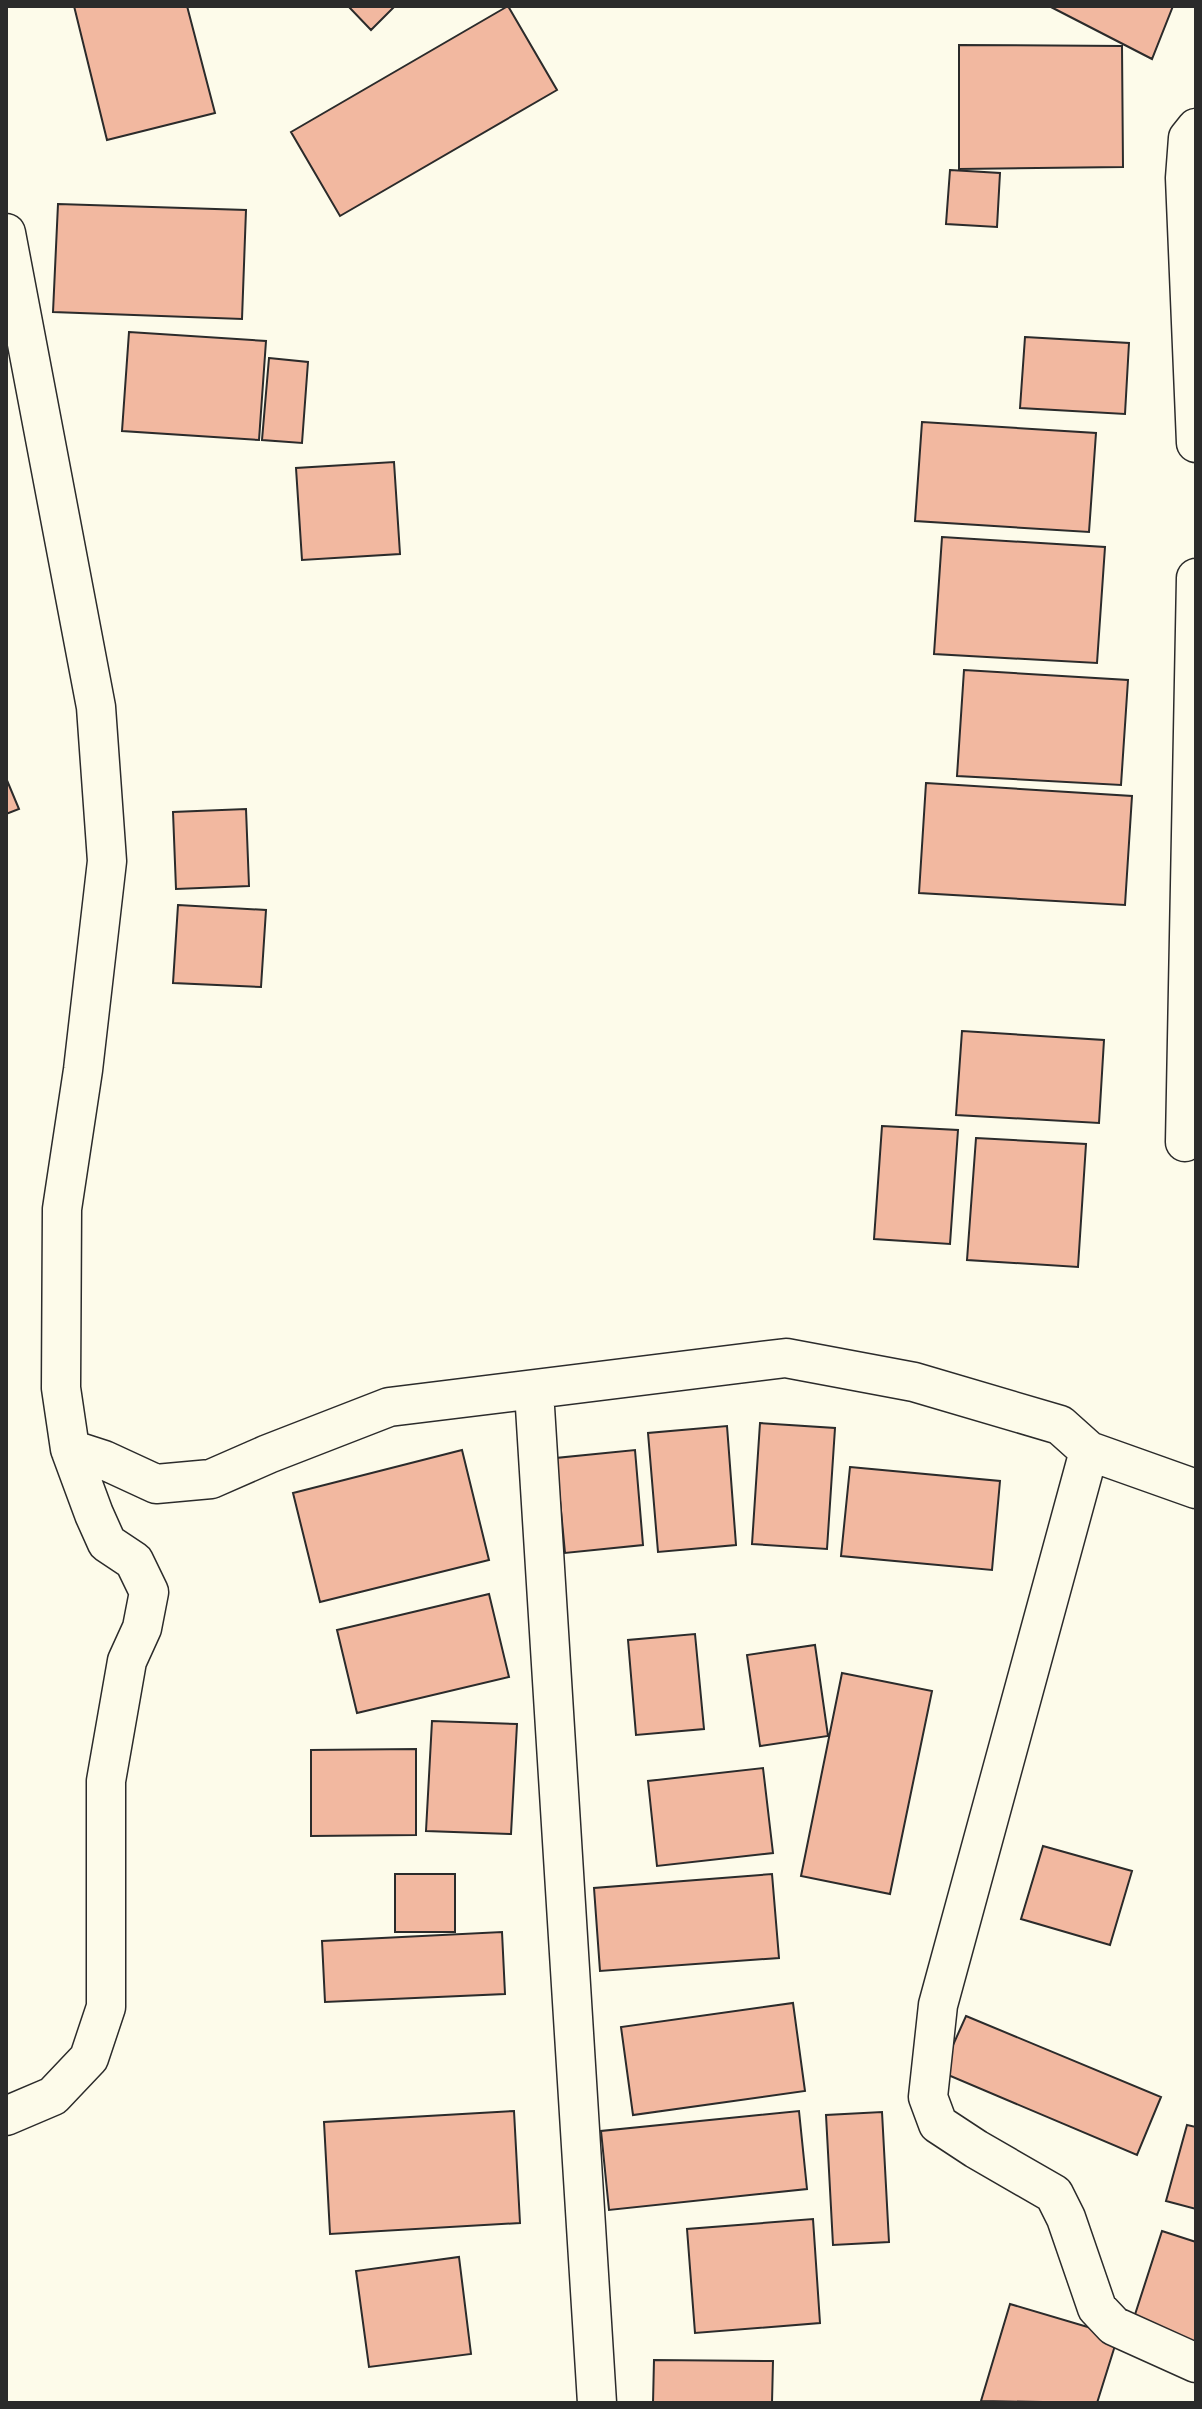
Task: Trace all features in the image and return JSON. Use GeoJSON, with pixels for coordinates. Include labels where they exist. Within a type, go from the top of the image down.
{"type":"FeatureCollection","features":[{"type":"Feature","properties":{"kind":"street"},"geometry":{"type":"LineString","coordinates":[[1196,128],[1188,138],[1185,178],[1196,443]]}},
{"type":"Feature","properties":{"kind":"street"},"geometry":{"type":"LineString","coordinates":[[6,233],[96,707],[107,861],[83,1070],[62,1209],[61,1388],[70,1449],[94,1514],[107,1543],[134,1561],[149,1592],[142,1628],[127,1661],[106,1781],[106,2007],[89,2058],[53,2096],[6,2116]]}},
{"type":"Feature","properties":{"kind":"street"},"geometry":{"type":"LineString","coordinates":[[1185,1142],[1196,578]]}},
{"type":"Feature","properties":{"kind":"street"},"geometry":{"type":"LineString","coordinates":[[70,1449],[104,1460],[156,1484],[211,1479],[389,1407],[786,1358],[914,1382],[1060,1425],[1089,1451],[1196,1489]]}},
{"type":"Feature","properties":{"kind":"street"},"geometry":{"type":"LineString","coordinates":[[534,1391],[597,2403]]}},
{"type":"Feature","properties":{"kind":"street"},"geometry":{"type":"LineString","coordinates":[[1089,1451],[938,2005],[928,2097],[938,2124],[1054,2194],[1066,2218],[1097,2308],[1114,2326],[1196,2363]]}},
{"type":"Feature","properties":{"kind":"building"},"geometry":{"type":"Polygon","coordinates":[[[74,6],[187,6],[215,113],[107,140],[74,6]]]}},
{"type":"Feature","properties":{"kind":"building"},"geometry":{"type":"Polygon","coordinates":[[[348,6],[395,6],[371,30],[348,6]]]}},
{"type":"Feature","properties":{"kind":"building"},"geometry":{"type":"Polygon","coordinates":[[[508,6],[557,90],[340,216],[291,132],[508,6]]]}},
{"type":"Feature","properties":{"kind":"building"},"geometry":{"type":"Polygon","coordinates":[[[1049,6],[1173,6],[1152,59],[1049,6]]]}},
{"type":"Feature","properties":{"kind":"building"},"geometry":{"type":"Polygon","coordinates":[[[959,45],[1122,46],[1123,167],[959,169],[959,45]]]}},
{"type":"Feature","properties":{"kind":"building"},"geometry":{"type":"Polygon","coordinates":[[[950,170],[1000,173],[997,227],[946,224],[950,170]]]}},
{"type":"Feature","properties":{"kind":"building"},"geometry":{"type":"Polygon","coordinates":[[[58,204],[246,210],[242,319],[53,312],[58,204]]]}},
{"type":"Feature","properties":{"kind":"building"},"geometry":{"type":"Polygon","coordinates":[[[129,332],[266,341],[259,440],[122,431],[129,332]]]}},
{"type":"Feature","properties":{"kind":"building"},"geometry":{"type":"Polygon","coordinates":[[[1025,337],[1129,343],[1125,414],[1020,408],[1025,337]]]}},
{"type":"Feature","properties":{"kind":"building"},"geometry":{"type":"Polygon","coordinates":[[[269,358],[308,362],[302,443],[262,440],[269,358]]]}},
{"type":"Feature","properties":{"kind":"building"},"geometry":{"type":"Polygon","coordinates":[[[922,422],[1096,433],[1089,532],[915,521],[922,422]]]}},
{"type":"Feature","properties":{"kind":"building"},"geometry":{"type":"Polygon","coordinates":[[[394,462],[400,554],[302,560],[296,468],[394,462]]]}},
{"type":"Feature","properties":{"kind":"building"},"geometry":{"type":"Polygon","coordinates":[[[942,537],[1105,547],[1097,663],[934,654],[942,537]]]}},
{"type":"Feature","properties":{"kind":"building"},"geometry":{"type":"Polygon","coordinates":[[[964,670],[1128,680],[1121,785],[957,776],[964,670]]]}},
{"type":"Feature","properties":{"kind":"building"},"geometry":{"type":"Polygon","coordinates":[[[6,778],[19,809],[6,814],[6,778]]]}},
{"type":"Feature","properties":{"kind":"building"},"geometry":{"type":"Polygon","coordinates":[[[926,783],[1132,796],[1125,905],[919,893],[926,783]]]}},
{"type":"Feature","properties":{"kind":"building"},"geometry":{"type":"Polygon","coordinates":[[[246,809],[249,886],[176,889],[173,812],[246,809]]]}},
{"type":"Feature","properties":{"kind":"building"},"geometry":{"type":"Polygon","coordinates":[[[178,905],[266,910],[261,987],[173,983],[178,905]]]}},
{"type":"Feature","properties":{"kind":"building"},"geometry":{"type":"Polygon","coordinates":[[[962,1031],[1104,1040],[1099,1123],[956,1115],[962,1031]]]}},
{"type":"Feature","properties":{"kind":"building"},"geometry":{"type":"Polygon","coordinates":[[[882,1126],[958,1130],[950,1244],[874,1239],[882,1126]]]}},
{"type":"Feature","properties":{"kind":"building"},"geometry":{"type":"Polygon","coordinates":[[[976,1138],[1086,1144],[1078,1267],[967,1260],[976,1138]]]}},
{"type":"Feature","properties":{"kind":"building"},"geometry":{"type":"Polygon","coordinates":[[[760,1423],[835,1428],[827,1549],[752,1544],[760,1423]]]}},
{"type":"Feature","properties":{"kind":"building"},"geometry":{"type":"Polygon","coordinates":[[[727,1426],[736,1545],[658,1552],[648,1433],[727,1426]]]}},
{"type":"Feature","properties":{"kind":"building"},"geometry":{"type":"Polygon","coordinates":[[[462,1450],[489,1560],[320,1602],[293,1493],[462,1450]]]}},
{"type":"Feature","properties":{"kind":"building"},"geometry":{"type":"Polygon","coordinates":[[[635,1450],[643,1545],[565,1553],[556,1458],[635,1450]]]}},
{"type":"Feature","properties":{"kind":"building"},"geometry":{"type":"Polygon","coordinates":[[[850,1467],[1000,1481],[992,1570],[841,1556],[850,1467]]]}},
{"type":"Feature","properties":{"kind":"building"},"geometry":{"type":"Polygon","coordinates":[[[489,1594],[509,1677],[357,1713],[337,1630],[489,1594]]]}},
{"type":"Feature","properties":{"kind":"building"},"geometry":{"type":"Polygon","coordinates":[[[695,1634],[704,1729],[636,1735],[628,1640],[695,1634]]]}},
{"type":"Feature","properties":{"kind":"building"},"geometry":{"type":"Polygon","coordinates":[[[815,1645],[828,1736],[760,1746],[747,1655],[815,1645]]]}},
{"type":"Feature","properties":{"kind":"building"},"geometry":{"type":"Polygon","coordinates":[[[842,1673],[932,1691],[890,1894],[801,1876],[842,1673]]]}},
{"type":"Feature","properties":{"kind":"building"},"geometry":{"type":"Polygon","coordinates":[[[432,1721],[517,1724],[511,1834],[426,1831],[432,1721]]]}},
{"type":"Feature","properties":{"kind":"building"},"geometry":{"type":"Polygon","coordinates":[[[416,1749],[416,1835],[311,1836],[311,1750],[416,1749]]]}},
{"type":"Feature","properties":{"kind":"building"},"geometry":{"type":"Polygon","coordinates":[[[763,1768],[773,1853],[657,1866],[648,1781],[763,1768]]]}},
{"type":"Feature","properties":{"kind":"building"},"geometry":{"type":"Polygon","coordinates":[[[1043,1846],[1132,1871],[1110,1945],[1021,1919],[1043,1846]]]}},
{"type":"Feature","properties":{"kind":"building"},"geometry":{"type":"Polygon","coordinates":[[[395,1874],[455,1874],[455,1932],[395,1932],[395,1874]]]}},
{"type":"Feature","properties":{"kind":"building"},"geometry":{"type":"Polygon","coordinates":[[[772,1874],[779,1958],[600,1971],[594,1888],[772,1874]]]}},
{"type":"Feature","properties":{"kind":"building"},"geometry":{"type":"Polygon","coordinates":[[[502,1932],[505,1994],[325,2002],[322,1941],[502,1932]]]}},
{"type":"Feature","properties":{"kind":"building"},"geometry":{"type":"Polygon","coordinates":[[[793,2003],[805,2091],[633,2115],[621,2027],[793,2003]]]}},
{"type":"Feature","properties":{"kind":"building"},"geometry":{"type":"Polygon","coordinates":[[[966,2016],[1161,2097],[1137,2155],[941,2072],[966,2016]]]}},
{"type":"Feature","properties":{"kind":"building"},"geometry":{"type":"Polygon","coordinates":[[[514,2111],[520,2223],[330,2234],[324,2122],[514,2111]]]}},
{"type":"Feature","properties":{"kind":"building"},"geometry":{"type":"Polygon","coordinates":[[[799,2111],[807,2189],[609,2210],[601,2131],[799,2111]]]}},
{"type":"Feature","properties":{"kind":"building"},"geometry":{"type":"Polygon","coordinates":[[[882,2112],[889,2242],[833,2245],[826,2115],[882,2112]]]}},
{"type":"Feature","properties":{"kind":"building"},"geometry":{"type":"Polygon","coordinates":[[[1187,2125],[1196,2127],[1196,2209],[1166,2201],[1187,2125]]]}},
{"type":"Feature","properties":{"kind":"building"},"geometry":{"type":"Polygon","coordinates":[[[813,2219],[820,2323],[695,2333],[687,2229],[813,2219]]]}},
{"type":"Feature","properties":{"kind":"building"},"geometry":{"type":"Polygon","coordinates":[[[1162,2231],[1196,2242],[1196,2350],[1130,2330],[1162,2231]]]}},
{"type":"Feature","properties":{"kind":"building"},"geometry":{"type":"Polygon","coordinates":[[[459,2257],[471,2354],[369,2367],[356,2271],[459,2257]]]}},
{"type":"Feature","properties":{"kind":"building"},"geometry":{"type":"Polygon","coordinates":[[[1010,2304],[1118,2336],[1097,2403],[981,2401],[1010,2304]]]}},
{"type":"Feature","properties":{"kind":"building"},"geometry":{"type":"Polygon","coordinates":[[[654,2360],[773,2361],[772,2403],[653,2403],[654,2360]]]}}]}
